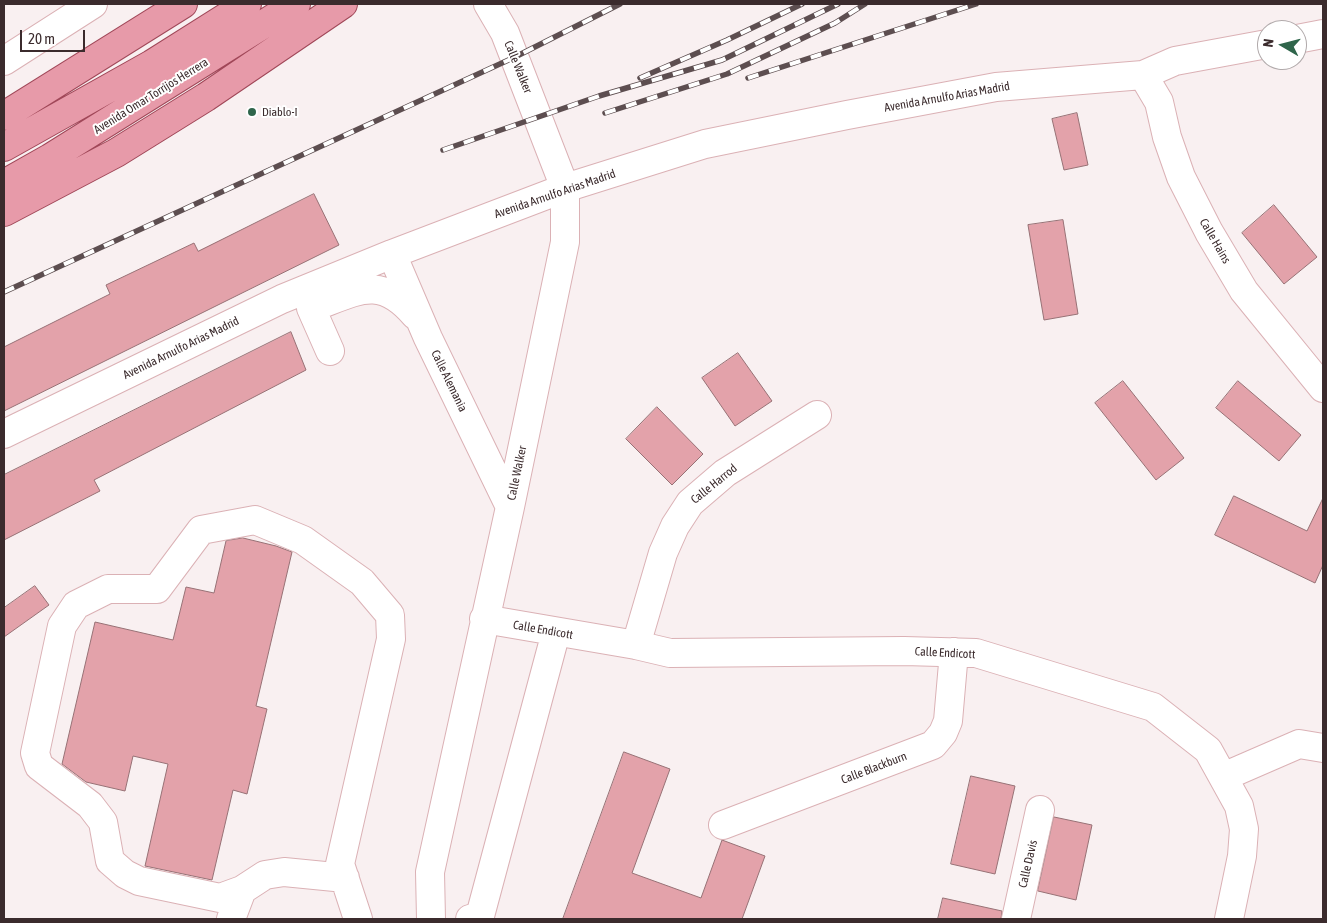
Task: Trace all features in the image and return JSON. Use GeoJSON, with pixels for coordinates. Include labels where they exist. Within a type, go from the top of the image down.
{"type":"FeatureCollection","features":[{"type":"Feature","properties":{"kind":"main road"},"geometry":{"type":"LineString","coordinates":[[6,112],[183,4]]}},
{"type":"Feature","properties":{"kind":"main road"},"geometry":{"type":"LineString","coordinates":[[4,147],[152,64],[247,4]]}},
{"type":"Feature","properties":{"kind":"main road","name":"Avenida Omar Torrijos Herrera"},"geometry":{"type":"LineString","coordinates":[[4,184],[50,158],[296,4]]}},
{"type":"Feature","properties":{"kind":"main road"},"geometry":{"type":"LineString","coordinates":[[4,212],[116,153],[206,97],[343,4]]}},
{"type":"Feature","properties":{"kind":"street"},"geometry":{"type":"LineString","coordinates":[[4,61],[93,4]]}},
{"type":"Feature","properties":{"kind":"street","name":"Calle Walker"},"geometry":{"type":"LineString","coordinates":[[432,919],[430,872],[510,507],[565,242],[565,188],[505,33],[488,4]]}},
{"type":"Feature","properties":{"kind":"street","name":"Calle Walker"},"geometry":{"type":"LineString","coordinates":[[503,4],[505,33]]}},
{"type":"Feature","properties":{"kind":"street"},"geometry":{"type":"LineString","coordinates":[[1307,37],[1323,34]]}},
{"type":"Feature","properties":{"kind":"street","name":"Avenida Arnulfo Arias Madrid"},"geometry":{"type":"LineString","coordinates":[[4,434],[282,299],[392,254],[565,188],[705,144],[847,114],[996,87],[1142,75],[1175,61],[1257,46]]}},
{"type":"Feature","properties":{"kind":"street","name":"Calle Hains"},"geometry":{"type":"LineString","coordinates":[[1142,75],[1158,102],[1178,169],[1209,232],[1244,291],[1323,388]]}},
{"type":"Feature","properties":{"kind":"street","name":"Calle Alemania"},"geometry":{"type":"LineString","coordinates":[[392,254],[420,321],[510,507]]}},
{"type":"Feature","properties":{"kind":"street"},"geometry":{"type":"LineString","coordinates":[[330,351],[311,308],[361,290],[383,290],[401,299],[420,321]]}},
{"type":"Feature","properties":{"kind":"street","name":"Calle Harrod"},"geometry":{"type":"LineString","coordinates":[[636,645],[663,553],[675,526],[690,503],[725,473],[817,415]]}},
{"type":"Feature","properties":{"kind":"street"},"geometry":{"type":"LineString","coordinates":[[345,878],[284,872],[265,875],[242,890],[220,898],[139,881],[125,874],[110,861],[103,822],[90,805],[39,766],[35,753],[62,626],[76,605],[108,589],[157,589],[202,530],[255,520],[303,540],[362,582],[390,615],[391,640],[340,864],[345,878],[358,919]]}},
{"type":"Feature","properties":{"kind":"street","name":"Calle Endicott"},"geometry":{"type":"LineString","coordinates":[[484,619],[636,645],[670,653],[976,653],[1153,707],[1208,750],[1239,806],[1244,829],[1242,856],[1229,919]]}},
{"type":"Feature","properties":{"kind":"street"},"geometry":{"type":"LineString","coordinates":[[470,919],[480,916],[556,632]]}},
{"type":"Feature","properties":{"kind":"street","name":"Calle Blackburn"},"geometry":{"type":"LineString","coordinates":[[724,825],[933,745],[943,733],[948,721],[954,652]]}},
{"type":"Feature","properties":{"kind":"street"},"geometry":{"type":"LineString","coordinates":[[1223,777],[1299,744],[1323,748]]}},
{"type":"Feature","properties":{"kind":"street","name":"Calle Davis"},"geometry":{"type":"LineString","coordinates":[[1016,919],[1040,810]]}},
{"type":"Feature","properties":{"kind":"street"},"geometry":{"type":"LineString","coordinates":[[231,919],[242,890]]}},
{"type":"Feature","properties":{"kind":"building"},"geometry":{"type":"Polygon","coordinates":[[[1077,113],[1088,165],[1064,170],[1052,119],[1077,113]]]}},
{"type":"Feature","properties":{"kind":"building"},"geometry":{"type":"Polygon","coordinates":[[[314,194],[339,245],[4,411],[4,347],[110,294],[106,285],[194,243],[198,251],[314,194]]]}},
{"type":"Feature","properties":{"kind":"building"},"geometry":{"type":"Polygon","coordinates":[[[1274,205],[1317,257],[1284,284],[1242,233],[1274,205]]]}},
{"type":"Feature","properties":{"kind":"building"},"geometry":{"type":"Polygon","coordinates":[[[1063,220],[1078,314],[1044,320],[1028,225],[1063,220]]]}},
{"type":"Feature","properties":{"kind":"building"},"geometry":{"type":"Polygon","coordinates":[[[291,332],[306,370],[94,480],[100,491],[4,540],[4,475],[291,332]]]}},
{"type":"Feature","properties":{"kind":"building"},"geometry":{"type":"Polygon","coordinates":[[[738,353],[772,401],[735,426],[702,378],[738,353]]]}},
{"type":"Feature","properties":{"kind":"building"},"geometry":{"type":"Polygon","coordinates":[[[1123,381],[1184,458],[1156,480],[1095,403],[1123,381]]]}},
{"type":"Feature","properties":{"kind":"building"},"geometry":{"type":"Polygon","coordinates":[[[1238,381],[1301,435],[1279,461],[1216,408],[1238,381]]]}},
{"type":"Feature","properties":{"kind":"building"},"geometry":{"type":"Polygon","coordinates":[[[657,407],[703,454],[672,485],[626,439],[657,407]]]}},
{"type":"Feature","properties":{"kind":"building"},"geometry":{"type":"Polygon","coordinates":[[[1234,496],[1307,531],[1323,498],[1323,565],[1315,583],[1215,535],[1234,496]]]}},
{"type":"Feature","properties":{"kind":"building"},"geometry":{"type":"Polygon","coordinates":[[[243,538],[292,552],[256,706],[267,709],[247,794],[233,790],[212,880],[145,866],[168,764],[133,756],[125,791],[86,782],[62,764],[95,622],[173,640],[186,587],[214,593],[226,541],[243,538]]]}},
{"type":"Feature","properties":{"kind":"building"},"geometry":{"type":"Polygon","coordinates":[[[35,586],[49,605],[4,637],[4,608],[35,586]]]}},
{"type":"Feature","properties":{"kind":"building"},"geometry":{"type":"Polygon","coordinates":[[[624,752],[670,769],[632,873],[701,898],[722,840],[765,856],[742,919],[563,919],[624,752]]]}},
{"type":"Feature","properties":{"kind":"building"},"geometry":{"type":"Polygon","coordinates":[[[971,776],[1015,786],[995,874],[951,864],[971,776]]]}},
{"type":"Feature","properties":{"kind":"building"},"geometry":{"type":"Polygon","coordinates":[[[1054,817],[1092,825],[1076,900],[1038,891],[1054,817]]]}},
{"type":"Feature","properties":{"kind":"building"},"geometry":{"type":"Polygon","coordinates":[[[943,898],[1002,911],[1001,919],[938,919],[943,898]]]}},
{"type":"Feature","properties":{"kind":"railway"},"geometry":{"type":"LineString","coordinates":[[4,292],[515,57],[620,4]]}},
{"type":"Feature","properties":{"kind":"railway"},"geometry":{"type":"LineString","coordinates":[[640,78],[727,40],[802,4]]}},
{"type":"Feature","properties":{"kind":"railway"},"geometry":{"type":"LineString","coordinates":[[443,150],[599,96],[722,60],[838,4]]}},
{"type":"Feature","properties":{"kind":"railway"},"geometry":{"type":"LineString","coordinates":[[605,113],[727,74],[835,23],[865,4]]}},
{"type":"Feature","properties":{"kind":"railway"},"geometry":{"type":"LineString","coordinates":[[748,78],[976,4]]}},
{"type":"Feature","properties":{"kind":"place","name":"Diablo-I"},"geometry":{"type":"Point","coordinates":[252,112]}}]}
